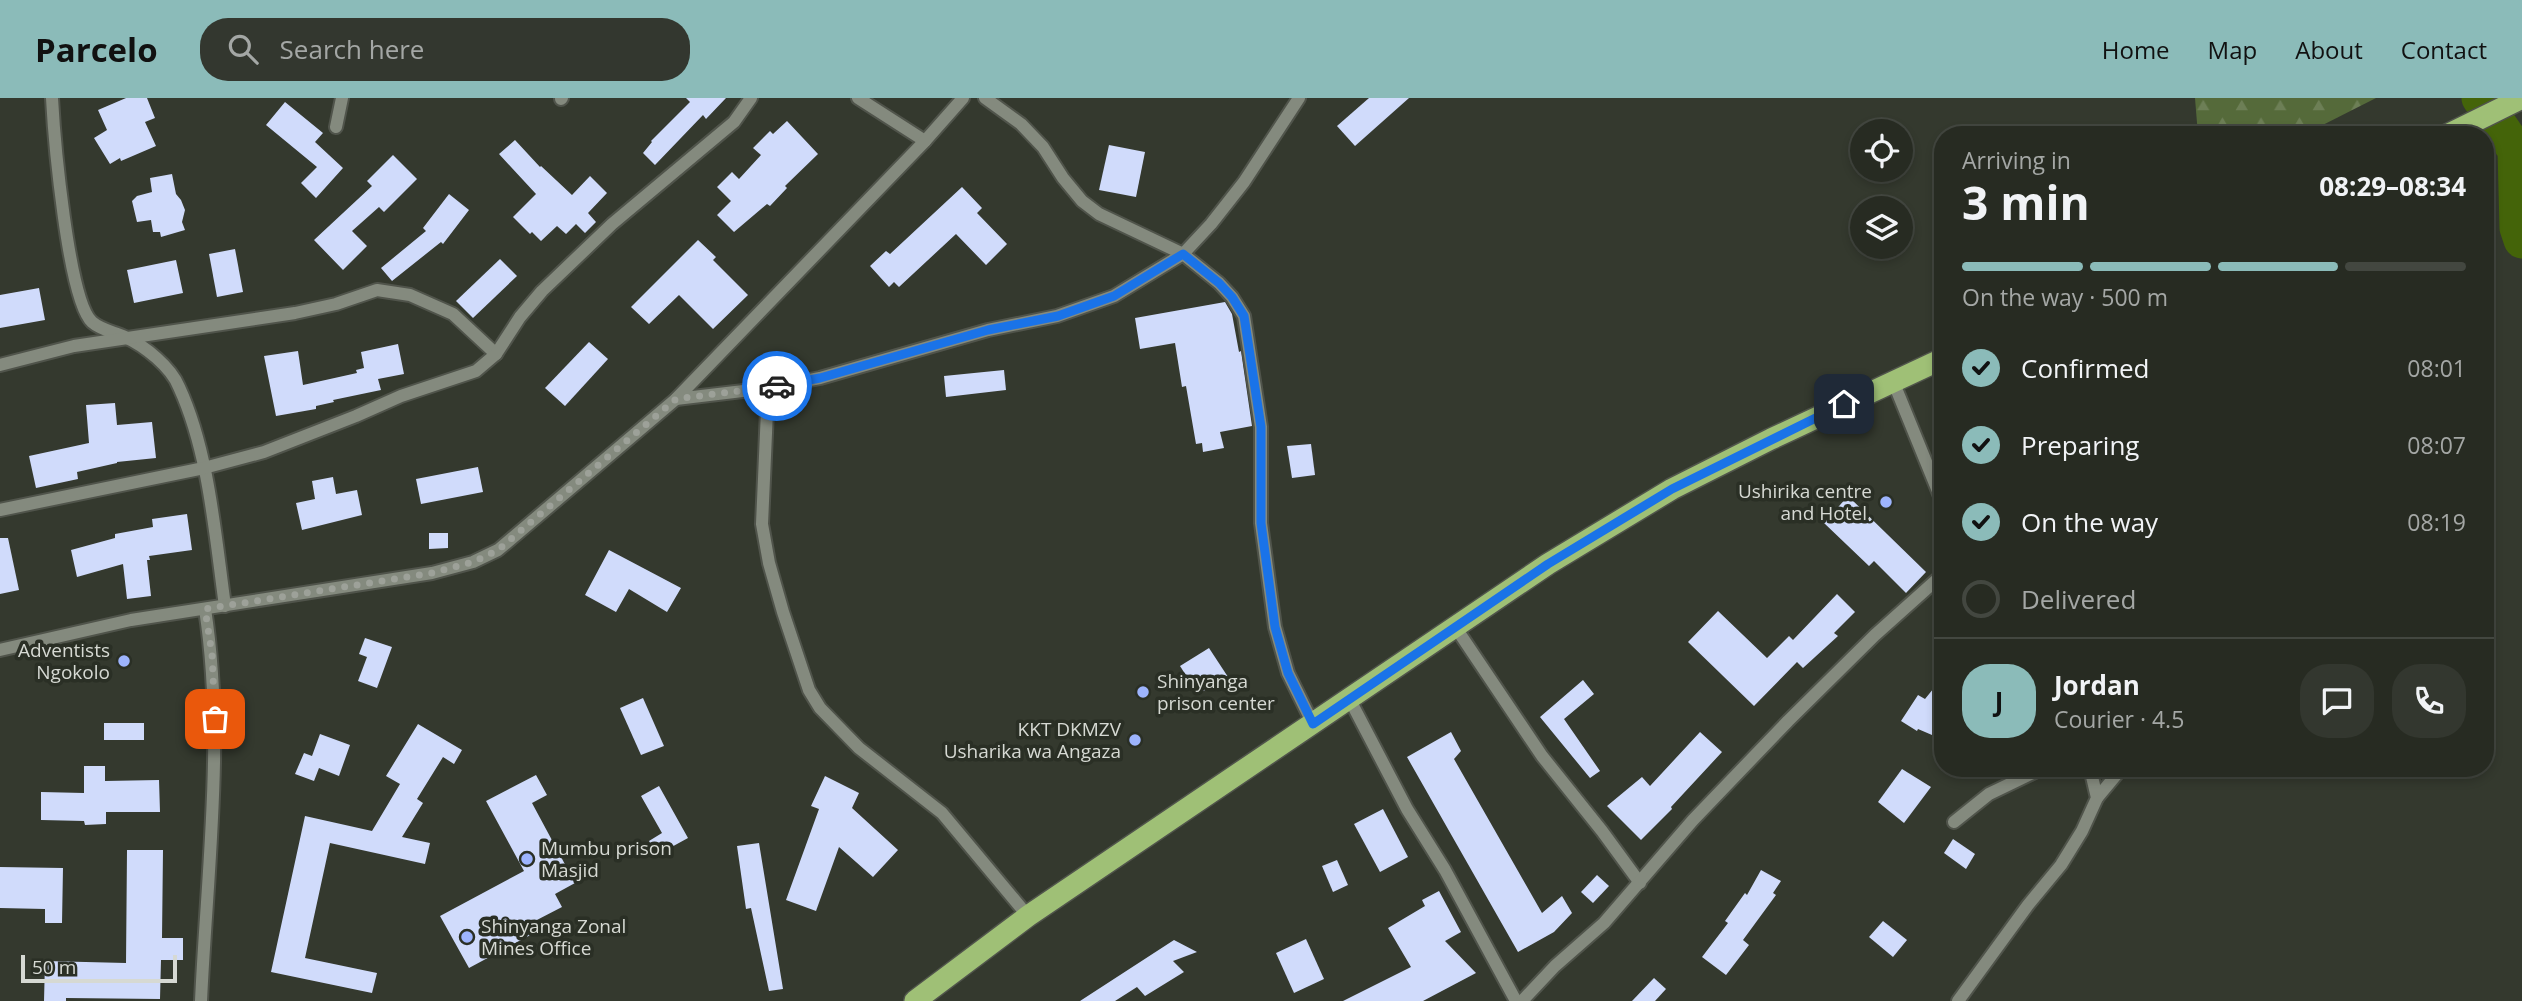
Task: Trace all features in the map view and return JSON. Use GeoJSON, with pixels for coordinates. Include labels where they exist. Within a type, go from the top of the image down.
{"type":"FeatureCollection","features":[{"type":"Feature","properties":{"kind":"highway"},"geometry":{"type":"LineString","coordinates":[[2465,126],[2522,98]]}},
{"type":"Feature","properties":{"kind":"highway"},"geometry":{"type":"LineString","coordinates":[[915,1001],[1028,916],[1548,564],[1672,489],[1934,363]]}},
{"type":"Feature","properties":{"kind":"street"},"geometry":{"type":"LineString","coordinates":[[52,98],[65,223],[79,298],[90,320],[99,327],[129,339],[150,354],[170,372],[179,386],[204,468],[225,606]]}},
{"type":"Feature","properties":{"kind":"street"},"geometry":{"type":"LineString","coordinates":[[336,127],[342,98]]}},
{"type":"Feature","properties":{"kind":"street"},"geometry":{"type":"LineString","coordinates":[[0,510],[204,468],[264,452],[401,396],[477,371],[496,354],[520,317],[542,291],[612,224],[734,122],[751,98]]}},
{"type":"Feature","properties":{"kind":"street"},"geometry":{"type":"LineString","coordinates":[[858,98],[925,141]]}},
{"type":"Feature","properties":{"kind":"street"},"geometry":{"type":"LineString","coordinates":[[0,650],[131,620],[432,573],[473,562],[498,550],[676,399],[925,141],[963,98]]}},
{"type":"Feature","properties":{"kind":"street"},"geometry":{"type":"LineString","coordinates":[[985,98],[1021,124],[1043,147],[1082,201],[1099,214],[1183,254],[1219,283],[1244,316],[1261,427],[1261,523],[1275,627],[1288,673],[1313,724]]}},
{"type":"Feature","properties":{"kind":"street"},"geometry":{"type":"LineString","coordinates":[[676,399],[768,388],[820,378],[988,330],[1058,316],[1114,296],[1183,254],[1211,224],[1244,182],[1298,98]]}},
{"type":"Feature","properties":{"kind":"street"},"geometry":{"type":"LineString","coordinates":[[0,365],[74,346],[316,309],[377,290],[410,295],[453,314],[496,354]]}},
{"type":"Feature","properties":{"kind":"street"},"geometry":{"type":"LineString","coordinates":[[1894,381],[1934,471]]}},
{"type":"Feature","properties":{"kind":"street"},"geometry":{"type":"LineString","coordinates":[[768,388],[762,524],[775,586],[809,690],[820,708],[859,748],[942,813],[1028,916]]}},
{"type":"Feature","properties":{"kind":"street"},"geometry":{"type":"LineString","coordinates":[[1522,1001],[1555,966],[1604,923],[1693,820],[1788,721],[1875,635],[1934,582]]}},
{"type":"Feature","properties":{"kind":"street"},"geometry":{"type":"LineString","coordinates":[[201,1001],[211,851],[215,719],[212,654],[205,609]]}},
{"type":"Feature","properties":{"kind":"street"},"geometry":{"type":"LineString","coordinates":[[1456,628],[1542,756],[1640,883]]}},
{"type":"Feature","properties":{"kind":"street"},"geometry":{"type":"LineString","coordinates":[[1350,700],[1407,808],[1516,1001]]}},
{"type":"Feature","properties":{"kind":"street"},"geometry":{"type":"LineString","coordinates":[[1954,822],[1989,794],[2024,777]]}},
{"type":"Feature","properties":{"kind":"street"},"geometry":{"type":"LineString","coordinates":[[2092,777],[2097,797]]}},
{"type":"Feature","properties":{"kind":"street"},"geometry":{"type":"LineString","coordinates":[[1958,1001],[2028,905],[2061,865],[2082,831],[2097,797],[2114,777]]}},
{"type":"Feature","properties":{"kind":"green space"},"geometry":{"type":"Polygon","coordinates":[[[2195,98],[2376,98],[2321,126],[2197,126],[2195,98]]]}},
{"type":"Feature","properties":{"kind":"building"},"geometry":{"type":"Polygon","coordinates":[[[126,98],[147,98],[155,118],[145,122],[156,146],[110,164],[94,138],[107,130],[98,110],[126,98]]]}},
{"type":"Feature","properties":{"kind":"building"},"geometry":{"type":"Polygon","coordinates":[[[686,98],[726,98],[706,119],[703,115],[655,165],[643,153],[651,141],[690,102],[686,98]]]}},
{"type":"Feature","properties":{"kind":"building"},"geometry":{"type":"Polygon","coordinates":[[[1369,98],[1409,98],[1355,146],[1337,126],[1369,98]]]}},
{"type":"Feature","properties":{"kind":"building"},"geometry":{"type":"Polygon","coordinates":[[[285,102],[323,133],[315,142],[343,168],[316,198],[301,183],[317,167],[266,125],[285,102]]]}},
{"type":"Feature","properties":{"kind":"building"},"geometry":{"type":"Polygon","coordinates":[[[787,121],[818,154],[785,186],[787,188],[770,206],[767,204],[734,232],[717,215],[731,201],[717,187],[732,172],[739,179],[761,155],[753,148],[770,131],[773,134],[787,121]]]}},
{"type":"Feature","properties":{"kind":"building"},"geometry":{"type":"Polygon","coordinates":[[[515,140],[572,195],[590,176],[607,193],[588,213],[596,222],[585,233],[576,224],[566,234],[557,226],[541,241],[513,217],[536,194],[499,154],[515,140]]]}},
{"type":"Feature","properties":{"kind":"building"},"geometry":{"type":"Polygon","coordinates":[[[1109,145],[1145,152],[1136,197],[1099,190],[1109,145]]]}},
{"type":"Feature","properties":{"kind":"building"},"geometry":{"type":"Polygon","coordinates":[[[393,155],[417,179],[384,212],[379,207],[352,231],[367,246],[343,270],[314,240],[372,186],[367,181],[393,155]]]}},
{"type":"Feature","properties":{"kind":"building"},"geometry":{"type":"Polygon","coordinates":[[[172,174],[176,194],[185,210],[182,222],[185,230],[161,237],[160,232],[153,232],[151,220],[137,222],[132,201],[137,196],[152,192],[150,178],[172,174]]]}},
{"type":"Feature","properties":{"kind":"building"},"geometry":{"type":"Polygon","coordinates":[[[962,187],[982,208],[977,213],[1007,244],[986,265],[956,234],[899,287],[894,282],[889,287],[870,266],[886,251],[890,254],[962,187]]]}},
{"type":"Feature","properties":{"kind":"building"},"geometry":{"type":"Polygon","coordinates":[[[449,194],[469,210],[443,244],[441,242],[392,281],[381,268],[426,231],[423,228],[449,194]]]}},
{"type":"Feature","properties":{"kind":"building"},"geometry":{"type":"Polygon","coordinates":[[[698,240],[716,257],[713,260],[748,295],[713,329],[679,295],[649,324],[631,307],[698,240]]]}},
{"type":"Feature","properties":{"kind":"building"},"geometry":{"type":"Polygon","coordinates":[[[235,249],[243,292],[217,297],[209,254],[235,249]]]}},
{"type":"Feature","properties":{"kind":"building"},"geometry":{"type":"Polygon","coordinates":[[[500,259],[517,276],[473,318],[456,301],[500,259]]]}},
{"type":"Feature","properties":{"kind":"building"},"geometry":{"type":"Polygon","coordinates":[[[176,260],[183,293],[134,303],[127,270],[176,260]]]}},
{"type":"Feature","properties":{"kind":"building"},"geometry":{"type":"Polygon","coordinates":[[[39,288],[45,320],[0,328],[0,295],[39,288]]]}},
{"type":"Feature","properties":{"kind":"building"},"geometry":{"type":"Polygon","coordinates":[[[1225,302],[1232,314],[1239,352],[1241,351],[1252,426],[1220,432],[1224,448],[1203,452],[1202,443],[1196,444],[1186,386],[1182,387],[1175,343],[1140,349],[1135,318],[1225,302]]]}},
{"type":"Feature","properties":{"kind":"building"},"geometry":{"type":"Polygon","coordinates":[[[589,342],[608,359],[565,406],[545,388],[589,342]]]}},
{"type":"Feature","properties":{"kind":"building"},"geometry":{"type":"Polygon","coordinates":[[[398,344],[404,374],[378,379],[381,390],[333,400],[334,402],[316,406],[316,409],[276,416],[264,356],[298,351],[303,385],[357,373],[356,370],[364,368],[361,352],[398,344]]]}},
{"type":"Feature","properties":{"kind":"building"},"geometry":{"type":"Polygon","coordinates":[[[1004,370],[1006,390],[946,397],[944,376],[1004,370]]]}},
{"type":"Feature","properties":{"kind":"building"},"geometry":{"type":"Polygon","coordinates":[[[115,403],[117,425],[152,422],[156,458],[117,462],[77,472],[78,479],[36,488],[29,456],[89,443],[86,405],[115,403]]]}},
{"type":"Feature","properties":{"kind":"building"},"geometry":{"type":"Polygon","coordinates":[[[1311,444],[1315,475],[1292,478],[1287,446],[1311,444]]]}},
{"type":"Feature","properties":{"kind":"building"},"geometry":{"type":"Polygon","coordinates":[[[478,467],[483,492],[421,504],[416,479],[478,467]]]}},
{"type":"Feature","properties":{"kind":"building"},"geometry":{"type":"Polygon","coordinates":[[[333,477],[336,494],[357,490],[362,515],[302,530],[296,503],[315,499],[312,481],[333,477]]]}},
{"type":"Feature","properties":{"kind":"building"},"geometry":{"type":"Polygon","coordinates":[[[1848,496],[1926,572],[1906,593],[1874,561],[1869,566],[1824,523],[1848,496]]]}},
{"type":"Feature","properties":{"kind":"building"},"geometry":{"type":"Polygon","coordinates":[[[187,514],[192,550],[149,556],[150,560],[147,560],[151,596],[127,599],[123,564],[77,577],[71,550],[115,538],[115,534],[153,527],[152,519],[187,514]]]}},
{"type":"Feature","properties":{"kind":"building"},"geometry":{"type":"Polygon","coordinates":[[[429,533],[448,533],[448,548],[429,549],[429,533]]]}},
{"type":"Feature","properties":{"kind":"building"},"geometry":{"type":"Polygon","coordinates":[[[0,538],[8,538],[19,590],[0,594],[0,538]]]}},
{"type":"Feature","properties":{"kind":"building"},"geometry":{"type":"Polygon","coordinates":[[[609,550],[681,588],[667,612],[629,589],[616,612],[585,595],[609,550]]]}},
{"type":"Feature","properties":{"kind":"building"},"geometry":{"type":"Polygon","coordinates":[[[1837,594],[1855,612],[1834,633],[1838,636],[1803,668],[1797,662],[1754,706],[1688,642],[1718,611],[1767,658],[1789,636],[1793,640],[1837,594]]]}},
{"type":"Feature","properties":{"kind":"building"},"geometry":{"type":"Polygon","coordinates":[[[365,638],[392,647],[377,688],[358,681],[367,657],[359,654],[365,638]]]}},
{"type":"Feature","properties":{"kind":"building"},"geometry":{"type":"Polygon","coordinates":[[[1209,648],[1228,677],[1198,694],[1180,666],[1209,648]]]}},
{"type":"Feature","properties":{"kind":"building"},"geometry":{"type":"Polygon","coordinates":[[[1583,680],[1594,694],[1564,719],[1600,771],[1590,778],[1540,717],[1583,680]]]}},
{"type":"Feature","properties":{"kind":"building"},"geometry":{"type":"Polygon","coordinates":[[[1934,688],[1932,735],[1918,729],[1917,731],[1901,721],[1918,695],[1925,699],[1934,688]]]}},
{"type":"Feature","properties":{"kind":"building"},"geometry":{"type":"Polygon","coordinates":[[[643,698],[664,746],[641,755],[620,708],[643,698]]]}},
{"type":"Feature","properties":{"kind":"building"},"geometry":{"type":"Polygon","coordinates":[[[104,723],[144,723],[144,740],[104,740],[104,723]]]}},
{"type":"Feature","properties":{"kind":"building"},"geometry":{"type":"Polygon","coordinates":[[[418,724],[462,750],[454,764],[443,757],[417,799],[423,803],[402,837],[430,843],[425,864],[330,843],[305,958],[377,973],[372,993],[271,972],[305,816],[372,831],[400,784],[386,776],[418,724]]]}},
{"type":"Feature","properties":{"kind":"building"},"geometry":{"type":"Polygon","coordinates":[[[1451,732],[1461,751],[1454,759],[1542,913],[1562,896],[1572,913],[1554,932],[1518,952],[1407,757],[1451,732]]]}},
{"type":"Feature","properties":{"kind":"building"},"geometry":{"type":"Polygon","coordinates":[[[1700,732],[1722,752],[1641,840],[1607,806],[1642,777],[1650,786],[1700,732]]]}},
{"type":"Feature","properties":{"kind":"building"},"geometry":{"type":"Polygon","coordinates":[[[320,734],[350,745],[339,776],[319,768],[314,781],[295,774],[304,753],[312,756],[320,734]]]}},
{"type":"Feature","properties":{"kind":"building"},"geometry":{"type":"Polygon","coordinates":[[[84,766],[105,766],[105,781],[159,780],[160,812],[106,812],[106,824],[85,825],[84,821],[41,820],[41,792],[84,793],[84,766]]]}},
{"type":"Feature","properties":{"kind":"building"},"geometry":{"type":"Polygon","coordinates":[[[1902,769],[1931,787],[1904,823],[1878,802],[1902,769]]]}},
{"type":"Feature","properties":{"kind":"building"},"geometry":{"type":"Polygon","coordinates":[[[536,775],[547,795],[532,803],[575,883],[555,894],[562,907],[533,922],[538,931],[469,968],[440,916],[524,871],[486,801],[536,775]]]}},
{"type":"Feature","properties":{"kind":"building"},"geometry":{"type":"Polygon","coordinates":[[[825,776],[859,793],[852,808],[898,850],[873,877],[839,847],[816,911],[786,900],[819,809],[811,806],[825,776]]]}},
{"type":"Feature","properties":{"kind":"building"},"geometry":{"type":"Polygon","coordinates":[[[659,786],[688,838],[657,855],[649,841],[662,833],[641,796],[659,786]]]}},
{"type":"Feature","properties":{"kind":"building"},"geometry":{"type":"Polygon","coordinates":[[[1383,809],[1408,857],[1380,872],[1354,824],[1383,809]]]}},
{"type":"Feature","properties":{"kind":"building"},"geometry":{"type":"Polygon","coordinates":[[[1953,839],[1975,854],[1966,869],[1944,853],[1953,839]]]}},
{"type":"Feature","properties":{"kind":"building"},"geometry":{"type":"Polygon","coordinates":[[[759,843],[783,989],[769,991],[751,908],[746,909],[737,846],[759,843]]]}},
{"type":"Feature","properties":{"kind":"building"},"geometry":{"type":"Polygon","coordinates":[[[127,850],[163,850],[162,938],[183,938],[183,960],[161,960],[160,999],[66,998],[66,1001],[44,1001],[45,961],[126,963],[127,850]]]}},
{"type":"Feature","properties":{"kind":"building"},"geometry":{"type":"Polygon","coordinates":[[[1337,860],[1348,885],[1333,892],[1322,866],[1337,860]]]}},
{"type":"Feature","properties":{"kind":"building"},"geometry":{"type":"Polygon","coordinates":[[[0,867],[63,868],[62,923],[45,923],[45,909],[0,908],[0,867]]]}},
{"type":"Feature","properties":{"kind":"building"},"geometry":{"type":"Polygon","coordinates":[[[1761,870],[1781,881],[1773,893],[1776,895],[1743,940],[1749,945],[1726,975],[1702,957],[1728,923],[1725,921],[1745,893],[1747,895],[1761,870]]]}},
{"type":"Feature","properties":{"kind":"building"},"geometry":{"type":"Polygon","coordinates":[[[1597,875],[1609,886],[1593,903],[1581,892],[1597,875]]]}},
{"type":"Feature","properties":{"kind":"building"},"geometry":{"type":"Polygon","coordinates":[[[1439,891],[1461,932],[1445,941],[1476,973],[1423,1001],[1343,1001],[1411,967],[1388,928],[1425,906],[1422,900],[1439,891]]]}},
{"type":"Feature","properties":{"kind":"building"},"geometry":{"type":"Polygon","coordinates":[[[1883,921],[1907,940],[1893,957],[1869,937],[1883,921]]]}},
{"type":"Feature","properties":{"kind":"building"},"geometry":{"type":"Polygon","coordinates":[[[1306,939],[1324,979],[1294,993],[1276,953],[1306,939]]]}},
{"type":"Feature","properties":{"kind":"building"},"geometry":{"type":"Polygon","coordinates":[[[1174,940],[1197,952],[1173,961],[1184,972],[1145,996],[1137,987],[1115,1001],[1080,1001],[1174,940]]]}},
{"type":"Feature","properties":{"kind":"building"},"geometry":{"type":"Polygon","coordinates":[[[1654,978],[1666,989],[1655,1001],[1632,1001],[1654,978]]]}},
{"type":"Feature","properties":{"kind":"waterway"},"geometry":{"type":"LineString","coordinates":[[2480,98],[2516,150],[2518,228],[2522,240]]}},
{"type":"Feature","properties":{"kind":"way so far"},"geometry":{"type":"LineString","coordinates":[[215,719],[212,654],[205,609],[432,573],[473,562],[498,550],[676,399],[777,386]]}},
{"type":"Feature","properties":{"kind":"place","name":"Ushirika centre and Hotel."},"geometry":{"type":"Point","coordinates":[1886,502]}},
{"type":"Feature","properties":{"kind":"place","name":"Adventists Ngokolo"},"geometry":{"type":"Point","coordinates":[124,661]}},
{"type":"Feature","properties":{"kind":"place","name":"Shinyanga prison center"},"geometry":{"type":"Point","coordinates":[1143,692]}},
{"type":"Feature","properties":{"kind":"place","name":"KKT DKMZV Usharika wa Angaza"},"geometry":{"type":"Point","coordinates":[1135,740]}},
{"type":"Feature","properties":{"kind":"place","name":"Mumbu prison Masjid"},"geometry":{"type":"Point","coordinates":[527,859]}},
{"type":"Feature","properties":{"kind":"place","name":"Shinyanga Zonal Mines Office"},"geometry":{"type":"Point","coordinates":[467,937]}},
{"type":"Feature","properties":{"kind":"route"},"geometry":{"type":"LineString","coordinates":[[777,386],[820,378],[961,340],[988,330],[1058,316],[1114,296],[1183,254],[1219,283],[1244,316],[1261,427],[1261,523],[1275,627],[1288,673],[1313,724],[1548,564],[1672,489],[1844,404]]}}]}
